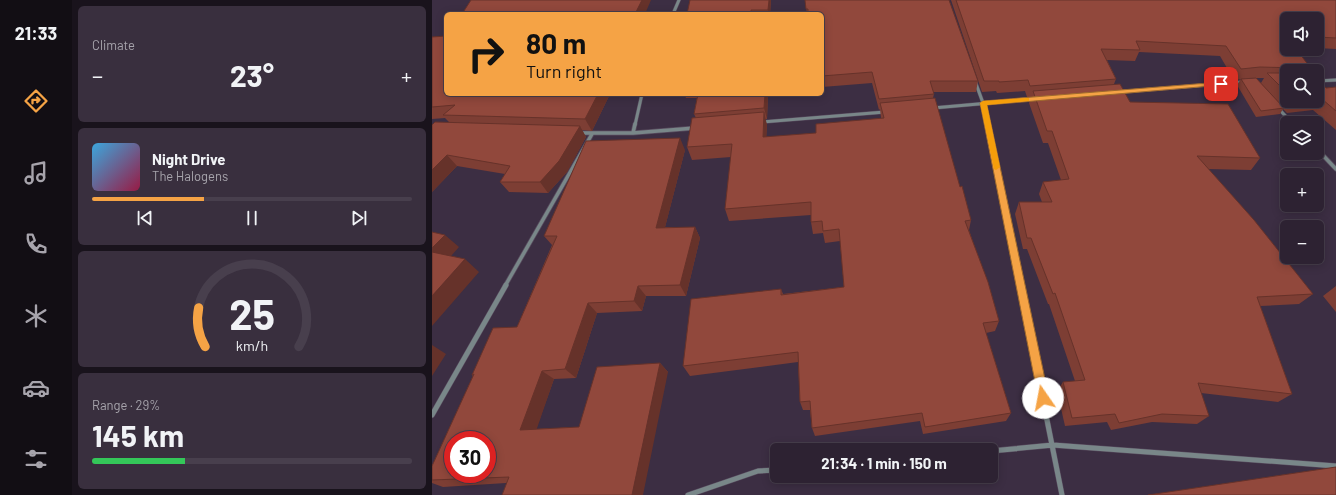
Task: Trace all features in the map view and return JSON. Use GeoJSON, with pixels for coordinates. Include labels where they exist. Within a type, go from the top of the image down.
{"type":"FeatureCollection","features":[{"type":"Feature","properties":{"kind":"street"},"geometry":{"type":"LineString","coordinates":[[674,12],[679,0]]}},
{"type":"Feature","properties":{"kind":"street"},"geometry":{"type":"LineString","coordinates":[[973,74],[983,103],[1062,495]]}},
{"type":"Feature","properties":{"kind":"street"},"geometry":{"type":"LineString","coordinates":[[1324,80],[1336,80]]}},
{"type":"Feature","properties":{"kind":"street"},"geometry":{"type":"LineString","coordinates":[[1118,92],[1245,82]]}},
{"type":"Feature","properties":{"kind":"street"},"geometry":{"type":"LineString","coordinates":[[633,133],[642,96]]}},
{"type":"Feature","properties":{"kind":"street"},"geometry":{"type":"LineString","coordinates":[[928,108],[1039,99]]}},
{"type":"Feature","properties":{"kind":"street"},"geometry":{"type":"LineString","coordinates":[[1277,107],[1285,116]]}},
{"type":"Feature","properties":{"kind":"street"},"geometry":{"type":"LineString","coordinates":[[755,123],[889,111]]}},
{"type":"Feature","properties":{"kind":"street"},"geometry":{"type":"LineString","coordinates":[[577,133],[633,133],[700,127]]}},
{"type":"Feature","properties":{"kind":"street"},"geometry":{"type":"LineString","coordinates":[[432,415],[592,134]]}},
{"type":"Feature","properties":{"kind":"street"},"geometry":{"type":"LineString","coordinates":[[1324,156],[1336,169]]}},
{"type":"Feature","properties":{"kind":"street"},"geometry":{"type":"LineString","coordinates":[[998,449],[1053,445],[1336,466]]}},
{"type":"Feature","properties":{"kind":"street"},"geometry":{"type":"LineString","coordinates":[[688,495],[758,471],[770,470]]}},
{"type":"Feature","properties":{"kind":"building"},"geometry":{"type":"Polygon","coordinates":[[[471,0],[642,0],[636,12],[463,12],[471,0]]]}},
{"type":"Feature","properties":{"kind":"building"},"geometry":{"type":"Polygon","coordinates":[[[690,0],[769,0],[768,10],[751,10],[751,12],[687,12],[690,0]]]}},
{"type":"Feature","properties":{"kind":"building"},"geometry":{"type":"Polygon","coordinates":[[[805,0],[949,0],[978,81],[930,81],[934,94],[879,99],[872,72],[824,76],[824,12],[808,12],[808,9],[806,9],[805,0]]]}},
{"type":"Feature","properties":{"kind":"building"},"geometry":{"type":"Polygon","coordinates":[[[956,0],[1336,0],[1336,38],[1324,37],[1324,12],[1280,12],[1280,56],[1301,56],[1308,64],[1280,64],[1280,68],[1260,67],[1241,69],[1226,46],[1136,41],[1140,50],[1101,49],[1116,79],[1030,86],[1028,80],[999,82],[984,81],[956,0]]]}},
{"type":"Feature","properties":{"kind":"building"},"geometry":{"type":"Polygon","coordinates":[[[444,36],[444,96],[597,96],[585,119],[443,115],[455,105],[432,107],[432,37],[444,36]]]}},
{"type":"Feature","properties":{"kind":"building"},"geometry":{"type":"Polygon","coordinates":[[[1267,73],[1280,73],[1280,86],[1267,73]]]}},
{"type":"Feature","properties":{"kind":"building"},"geometry":{"type":"Polygon","coordinates":[[[1256,78],[1280,104],[1280,108],[1284,108],[1261,111],[1241,79],[1256,78]]]}},
{"type":"Feature","properties":{"kind":"building"},"geometry":{"type":"Polygon","coordinates":[[[1120,84],[1130,102],[1228,104],[1260,158],[1197,156],[1254,220],[1280,253],[1280,264],[1289,264],[1313,294],[1257,297],[1292,394],[1198,383],[1209,416],[1162,414],[1119,423],[1115,414],[1072,418],[1063,382],[1085,380],[1055,293],[1053,294],[1031,238],[1027,238],[1019,202],[1052,202],[1043,182],[1069,179],[1052,131],[1047,131],[1033,91],[1120,84]]]}},
{"type":"Feature","properties":{"kind":"building"},"geometry":{"type":"Polygon","coordinates":[[[1324,86],[1326,88],[1336,87],[1336,111],[1324,101],[1324,86]]]}},
{"type":"Feature","properties":{"kind":"building"},"geometry":{"type":"Polygon","coordinates":[[[698,96],[765,96],[764,108],[694,114],[698,96]]]}},
{"type":"Feature","properties":{"kind":"building"},"geometry":{"type":"Polygon","coordinates":[[[935,98],[960,187],[962,186],[971,220],[965,221],[988,282],[999,321],[983,323],[1011,413],[925,427],[922,413],[812,428],[810,401],[800,402],[798,352],[683,366],[691,299],[781,289],[781,295],[844,287],[839,229],[823,231],[822,221],[811,222],[811,202],[725,209],[732,144],[687,147],[692,118],[764,112],[763,137],[816,133],[816,124],[884,118],[880,103],[935,98]]]}},
{"type":"Feature","properties":{"kind":"building"},"geometry":{"type":"Polygon","coordinates":[[[435,122],[580,126],[559,161],[540,182],[500,182],[510,166],[447,155],[432,170],[432,125],[435,122]]]}},
{"type":"Feature","properties":{"kind":"building"},"geometry":{"type":"Polygon","coordinates":[[[680,138],[656,228],[695,227],[680,285],[638,286],[634,301],[588,303],[565,369],[542,371],[520,430],[579,427],[597,367],[660,363],[632,495],[502,495],[509,477],[496,478],[496,431],[448,431],[493,328],[517,327],[557,236],[544,236],[586,141],[680,138]]]}},
{"type":"Feature","properties":{"kind":"building"},"geometry":{"type":"Polygon","coordinates":[[[432,232],[445,235],[432,248],[432,232]]]}},
{"type":"Feature","properties":{"kind":"building"},"geometry":{"type":"Polygon","coordinates":[[[432,252],[465,259],[432,296],[432,252]]]}},
{"type":"Feature","properties":{"kind":"building"},"geometry":{"type":"Polygon","coordinates":[[[444,440],[444,480],[432,480],[432,466],[444,440]]]}},
{"type":"Feature","properties":{"kind":"building"},"geometry":{"type":"Polygon","coordinates":[[[1336,467],[1336,495],[1148,495],[1336,467]]]}},
{"type":"Feature","properties":{"kind":"slow traffic"},"geometry":{"type":"LineString","coordinates":[[996,167],[983,103],[1026,100]]}},
{"type":"Feature","properties":{"kind":"route"},"geometry":{"type":"LineString","coordinates":[[1043,398],[983,103],[1221,84]]}}]}
